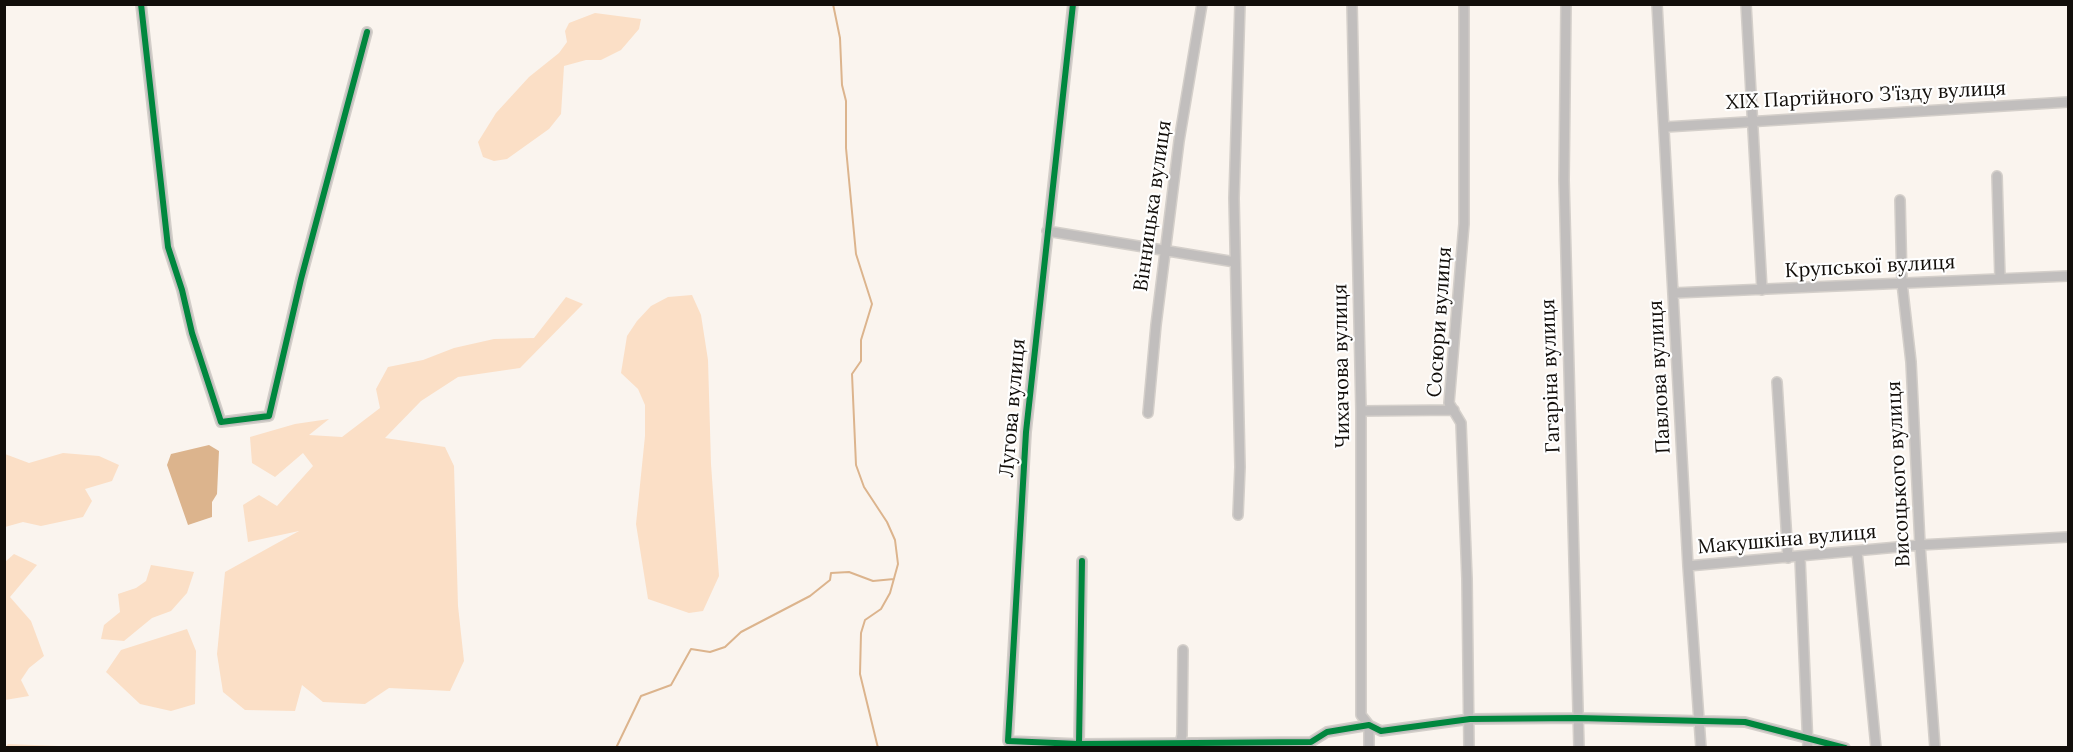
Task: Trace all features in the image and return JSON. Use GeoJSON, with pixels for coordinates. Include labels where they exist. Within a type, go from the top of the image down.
{"type":"FeatureCollection","features":[{"type":"Feature","properties":{"kind":"street"},"geometry":{"type":"LineString","coordinates":[[141,4],[168,247],[182,290],[192,333],[221,422],[268,416],[301,279],[367,32]]}},
{"type":"Feature","properties":{"kind":"street","name":"Лугова вулиця"},"geometry":{"type":"LineString","coordinates":[[1072,4],[1026,432],[1008,741],[1079,746]]}},
{"type":"Feature","properties":{"kind":"street","name":"Вінницька вулиця"},"geometry":{"type":"LineString","coordinates":[[1148,412],[1179,141],[1202,4]]}},
{"type":"Feature","properties":{"kind":"street"},"geometry":{"type":"LineString","coordinates":[[1238,514],[1240,467],[1234,198],[1240,4]]}},
{"type":"Feature","properties":{"kind":"street","name":"Чихачова вулиця"},"geometry":{"type":"LineString","coordinates":[[1352,4],[1361,411],[1361,715],[1370,725]]}},
{"type":"Feature","properties":{"kind":"street","name":"Сосюри вулиця"},"geometry":{"type":"LineString","coordinates":[[1464,4],[1464,224],[1449,403],[1461,423],[1470,719],[1468,747]]}},
{"type":"Feature","properties":{"kind":"street","name":"Гагаріна вулиця"},"geometry":{"type":"LineString","coordinates":[[1566,4],[1564,180],[1579,747]]}},
{"type":"Feature","properties":{"kind":"street","name":"Павлова вулиця"},"geometry":{"type":"LineString","coordinates":[[1658,4],[1688,566],[1701,747]]}},
{"type":"Feature","properties":{"kind":"street"},"geometry":{"type":"LineString","coordinates":[[1746,4],[1762,290]]}},
{"type":"Feature","properties":{"kind":"street","name":"XIX Партійного З'їзду вулиця"},"geometry":{"type":"LineString","coordinates":[[1666,127],[2068,102]]}},
{"type":"Feature","properties":{"kind":"street"},"geometry":{"type":"LineString","coordinates":[[1997,177],[2000,279]]}},
{"type":"Feature","properties":{"kind":"street","name":"Висоцького вулиця"},"geometry":{"type":"LineString","coordinates":[[1900,200],[1902,283],[1911,362],[1920,545],[1935,747]]}},
{"type":"Feature","properties":{"kind":"street"},"geometry":{"type":"LineString","coordinates":[[1047,231],[1235,262]]}},
{"type":"Feature","properties":{"kind":"street","name":"Крупської вулиця"},"geometry":{"type":"LineString","coordinates":[[1674,293],[2068,276]]}},
{"type":"Feature","properties":{"kind":"street"},"geometry":{"type":"LineString","coordinates":[[1777,382],[1788,558]]}},
{"type":"Feature","properties":{"kind":"street"},"geometry":{"type":"LineString","coordinates":[[1361,411],[1454,410]]}},
{"type":"Feature","properties":{"kind":"street","name":"Макушкіна вулиця"},"geometry":{"type":"LineString","coordinates":[[1688,566],[1800,558],[1920,545],[2068,537]]}},
{"type":"Feature","properties":{"kind":"street"},"geometry":{"type":"LineString","coordinates":[[1857,552],[1876,747]]}},
{"type":"Feature","properties":{"kind":"street"},"geometry":{"type":"LineString","coordinates":[[1800,558],[1808,747]]}},
{"type":"Feature","properties":{"kind":"street"},"geometry":{"type":"LineString","coordinates":[[1082,561],[1079,746],[1307,745],[1327,732],[1370,725],[1381,731],[1470,719],[1578,718],[1744,722],[1845,747]]}},
{"type":"Feature","properties":{"kind":"street"},"geometry":{"type":"LineString","coordinates":[[1179,746],[1182,735],[1183,650]]}},
{"type":"Feature","properties":{"kind":"street"},"geometry":{"type":"LineString","coordinates":[[1369,747],[1370,725]]}},
{"type":"Feature","properties":{"kind":"shaded area"},"geometry":{"type":"Polygon","coordinates":[[[595,13],[641,19],[639,29],[621,50],[601,60],[586,60],[564,66],[561,114],[549,129],[507,159],[494,161],[483,157],[478,142],[496,113],[529,77],[559,53],[567,42],[565,31],[569,23],[595,13]]]}},
{"type":"Feature","properties":{"kind":"shaded area"},"geometry":{"type":"Polygon","coordinates":[[[692,295],[701,315],[708,360],[711,464],[719,576],[703,611],[689,613],[648,599],[636,524],[645,436],[645,405],[638,389],[621,373],[627,336],[637,321],[651,306],[668,297],[692,295]]]}},
{"type":"Feature","properties":{"kind":"shaded area"},"geometry":{"type":"Polygon","coordinates":[[[566,297],[583,304],[520,368],[458,377],[421,401],[385,438],[445,447],[454,466],[458,606],[464,661],[450,691],[389,688],[365,704],[323,702],[302,685],[295,711],[245,710],[223,692],[217,654],[225,572],[299,531],[248,542],[243,505],[259,495],[277,506],[313,466],[303,453],[275,477],[252,463],[250,437],[295,424],[329,419],[309,435],[342,437],[380,408],[376,389],[388,367],[423,360],[454,348],[494,339],[534,338],[566,297]]]}},
{"type":"Feature","properties":{"kind":"shaded area"},"geometry":{"type":"Polygon","coordinates":[[[209,445],[219,451],[217,494],[212,502],[212,517],[188,525],[167,465],[171,454],[209,445]]]}},
{"type":"Feature","properties":{"kind":"shaded area"},"geometry":{"type":"Polygon","coordinates":[[[63,453],[99,456],[119,465],[112,481],[85,489],[92,501],[83,517],[41,526],[23,522],[5,527],[5,454],[29,463],[63,453]]]}},
{"type":"Feature","properties":{"kind":"shaded area"},"geometry":{"type":"Polygon","coordinates":[[[14,554],[37,565],[10,597],[31,621],[44,656],[29,668],[21,680],[29,696],[5,700],[5,562],[14,554]]]}},
{"type":"Feature","properties":{"kind":"shaded area"},"geometry":{"type":"Polygon","coordinates":[[[151,565],[194,572],[187,593],[171,611],[152,618],[124,641],[101,639],[104,625],[120,612],[118,594],[136,588],[146,581],[151,565]]]}},
{"type":"Feature","properties":{"kind":"shaded area"},"geometry":{"type":"Polygon","coordinates":[[[187,629],[196,651],[195,704],[171,711],[140,704],[106,672],[121,650],[187,629]]]}},
{"type":"Feature","properties":{"kind":"shaded area"},"geometry":{"type":"Polygon","coordinates":[[[8,744],[84,747],[5,747],[8,744]]]}},
{"type":"Feature","properties":{"kind":"waterway"},"geometry":{"type":"LineString","coordinates":[[833,4],[840,38],[842,85],[846,101],[846,148],[856,254],[872,304],[861,340],[861,361],[852,374],[856,465],[864,487],[887,522],[895,540],[898,564],[890,593],[881,609],[865,620],[861,633],[860,674],[878,748]]}},
{"type":"Feature","properties":{"kind":"waterway"},"geometry":{"type":"LineString","coordinates":[[616,748],[641,696],[671,685],[691,649],[710,652],[725,647],[741,632],[810,596],[830,580],[831,573],[849,572],[873,581],[894,579]]}},
{"type":"Feature","properties":{"kind":"cycle path"},"geometry":{"type":"LineString","coordinates":[[141,4],[168,247],[182,290],[192,333],[221,422],[269,416],[301,279],[367,32]]}},
{"type":"Feature","properties":{"kind":"cycle path"},"geometry":{"type":"LineString","coordinates":[[1073,4],[1026,432],[1008,741],[1079,744],[1079,748]]}},
{"type":"Feature","properties":{"kind":"cycle path"},"geometry":{"type":"LineString","coordinates":[[1082,561],[1079,744],[1311,742],[1327,732],[1369,725],[1381,731],[1470,719],[1578,718],[1745,722],[1845,748]]}}]}
